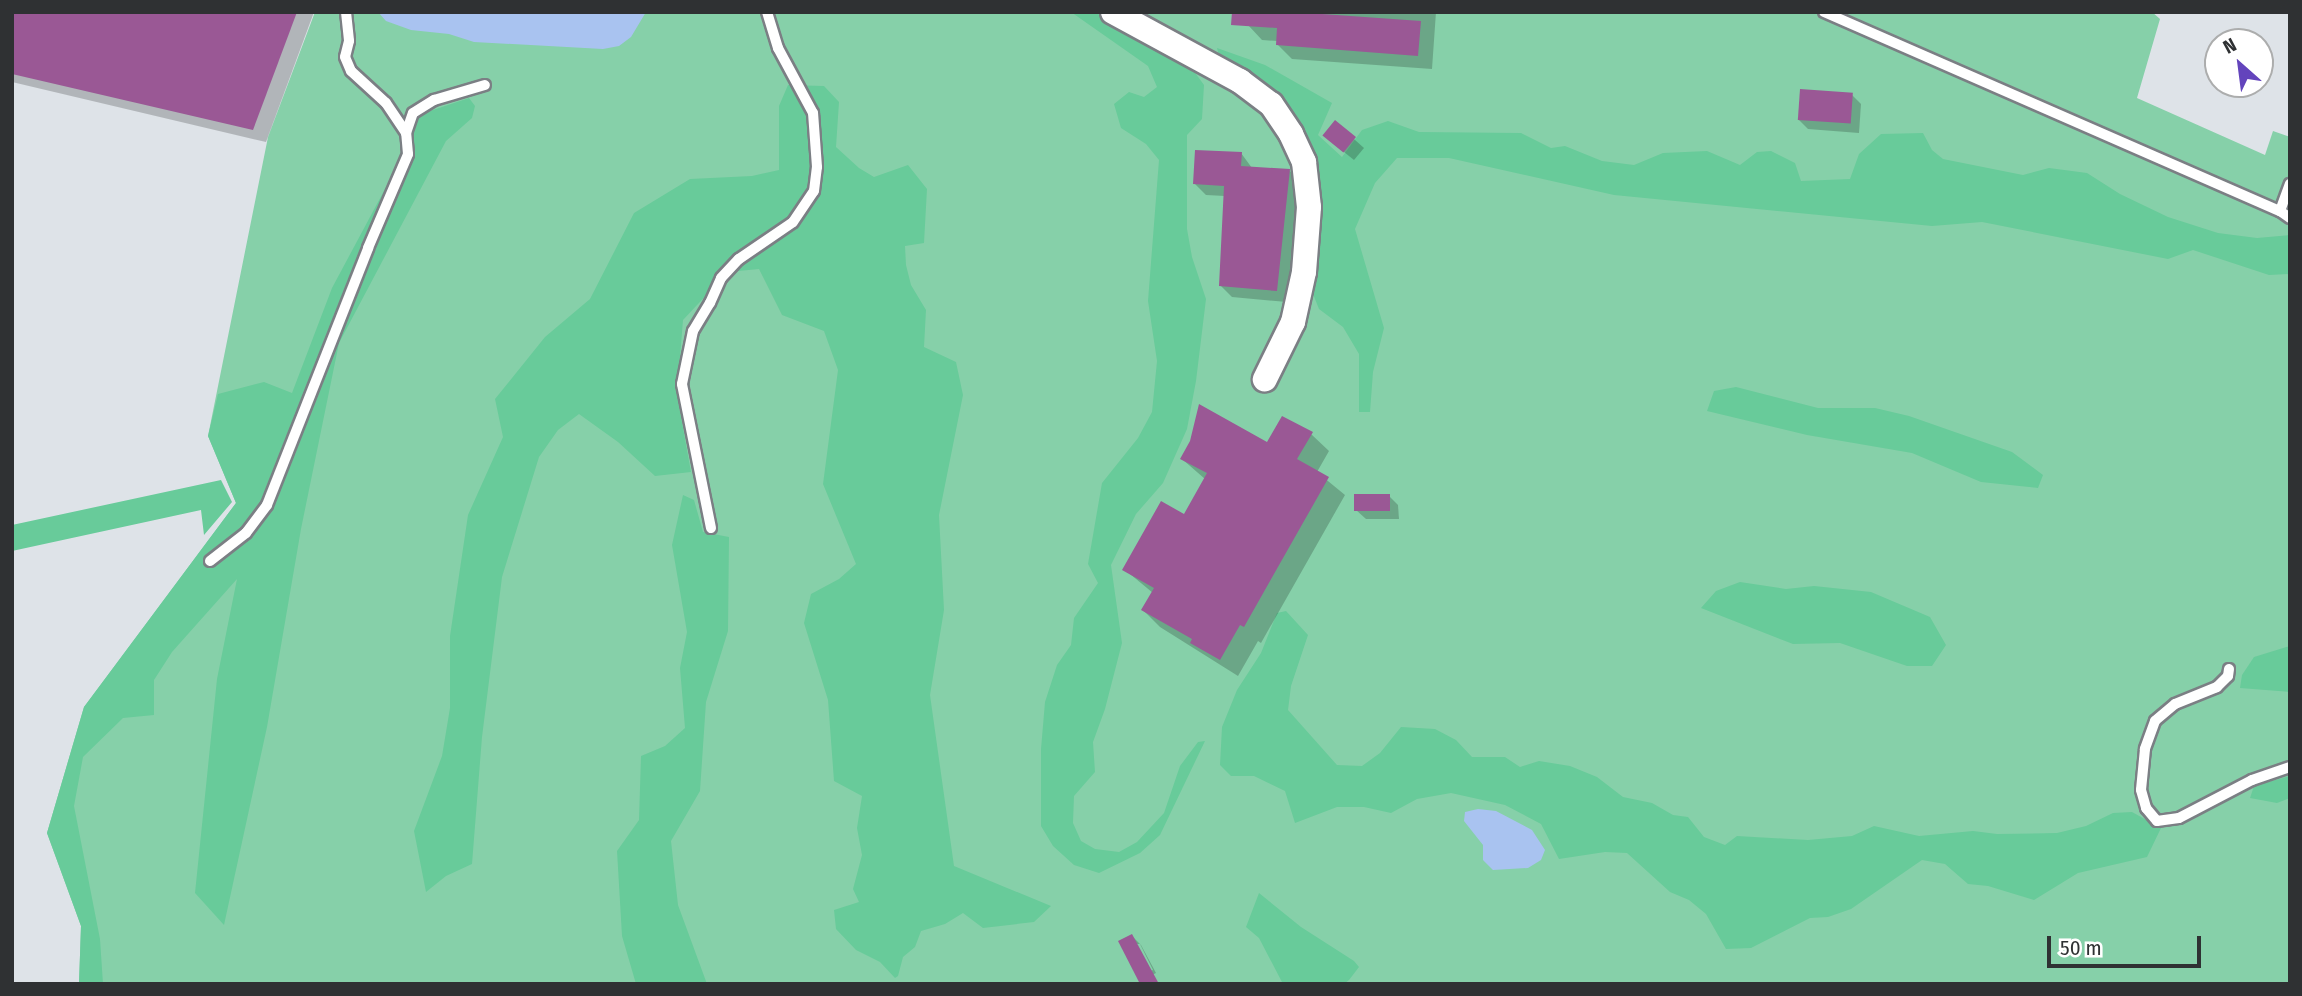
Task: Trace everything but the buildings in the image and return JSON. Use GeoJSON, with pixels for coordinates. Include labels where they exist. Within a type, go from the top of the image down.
{"type":"FeatureCollection","features":[{"type":"Feature","properties":{"kind":"street"},"geometry":{"type":"LineString","coordinates":[[1113,12],[1240,81],[1271,104],[1291,134],[1304,162],[1309,207],[1304,272],[1293,322],[1265,379]]}},
{"type":"Feature","properties":{"kind":"lane"},"geometry":{"type":"LineString","coordinates":[[346,12],[349,41],[345,57],[351,71],[386,103],[406,133]]}},
{"type":"Feature","properties":{"kind":"lane"},"geometry":{"type":"LineString","coordinates":[[711,528],[682,384],[693,331],[721,278],[739,259],[793,222],[814,191],[817,167],[813,113],[778,48],[767,12]]}},
{"type":"Feature","properties":{"kind":"lane"},"geometry":{"type":"LineString","coordinates":[[1824,12],[2280,211],[2290,218]]}},
{"type":"Feature","properties":{"kind":"lane"},"geometry":{"type":"LineString","coordinates":[[210,561],[246,533],[267,505],[408,154],[406,133],[413,113],[434,100],[485,85]]}},
{"type":"Feature","properties":{"kind":"lane"},"geometry":{"type":"LineString","coordinates":[[2280,211],[2290,184]]}},
{"type":"Feature","properties":{"kind":"lane"},"geometry":{"type":"LineString","coordinates":[[2229,669],[2228,676],[2217,687],[2175,704],[2155,721],[2145,749],[2141,790],[2146,808],[2157,821],[2179,818],[2252,780],[2290,767]]}},
{"type":"Feature","properties":{"kind":"green space"},"geometry":{"type":"Polygon","coordinates":[[[315,12],[2152,12],[2160,19],[2137,98],[2265,155],[2273,131],[2290,137],[2290,984],[79,984],[81,926],[47,833],[84,707],[236,503],[208,436],[268,137],[315,12]]]}},
{"type":"Feature","properties":{"kind":"green space"},"geometry":{"type":"Polygon","coordinates":[[[1071,12],[1095,12],[1138,39],[1188,63],[1204,85],[1202,119],[1187,135],[1187,229],[1192,257],[1206,299],[1196,381],[1187,429],[1163,483],[1136,514],[1111,565],[1122,643],[1105,709],[1093,742],[1095,772],[1074,796],[1073,823],[1081,841],[1095,849],[1119,852],[1137,842],[1164,813],[1180,766],[1198,742],[1205,741],[1160,835],[1140,853],[1099,873],[1074,865],[1053,846],[1041,826],[1041,749],[1045,702],[1057,665],[1071,645],[1074,618],[1098,583],[1088,564],[1102,483],[1138,438],[1152,412],[1157,361],[1148,301],[1159,160],[1146,144],[1121,128],[1114,104],[1129,92],[1144,97],[1157,87],[1148,66],[1071,12]]]}},
{"type":"Feature","properties":{"kind":"green space"},"geometry":{"type":"Polygon","coordinates":[[[1217,48],[1265,65],[1332,103],[1318,135],[1342,157],[1362,130],[1388,121],[1419,132],[1521,133],[1551,148],[1565,146],[1602,161],[1634,165],[1663,153],[1707,151],[1740,165],[1757,152],[1771,151],[1795,163],[1801,181],[1850,179],[1859,154],[1881,134],[1923,133],[1932,150],[1943,159],[2023,175],[2049,168],[2087,173],[2120,194],[2168,217],[2218,233],[2257,238],[2290,235],[2290,274],[2269,275],[2193,250],[2168,259],[1982,222],[1932,226],[1614,195],[1449,158],[1397,158],[1375,183],[1355,229],[1384,328],[1373,372],[1370,412],[1359,412],[1359,354],[1343,327],[1319,309],[1313,294],[1320,194],[1312,157],[1298,121],[1283,101],[1256,77],[1219,56],[1217,48]]]}},
{"type":"Feature","properties":{"kind":"green space"},"geometry":{"type":"Polygon","coordinates":[[[788,85],[824,86],[839,102],[836,147],[859,168],[874,177],[908,165],[927,189],[924,243],[905,246],[906,265],[911,285],[926,310],[924,347],[956,362],[963,395],[939,515],[944,610],[930,695],[954,866],[1051,906],[1034,922],[983,928],[963,913],[945,924],[921,931],[915,947],[903,957],[895,978],[880,962],[856,950],[836,929],[834,910],[859,902],[853,889],[862,855],[857,828],[862,796],[834,781],[828,700],[804,623],[811,594],[839,579],[856,564],[823,484],[838,370],[824,331],[782,315],[759,269],[728,272],[683,320],[677,395],[691,472],[655,476],[618,442],[579,414],[558,430],[539,457],[502,577],[482,737],[472,864],[446,876],[426,892],[414,831],[442,756],[450,708],[450,636],[468,515],[503,437],[495,399],[545,337],[590,299],[634,213],[690,179],[752,176],[779,170],[779,106],[788,85]]]}},
{"type":"Feature","properties":{"kind":"green space"},"geometry":{"type":"Polygon","coordinates":[[[469,98],[475,106],[472,118],[446,141],[339,343],[301,529],[267,727],[224,925],[195,893],[217,679],[237,579],[172,652],[154,680],[154,715],[123,718],[83,757],[74,806],[100,939],[103,984],[79,984],[81,926],[47,833],[84,707],[236,503],[208,436],[218,394],[264,382],[292,393],[332,288],[408,146],[415,116],[469,98]]]}},
{"type":"Feature","properties":{"kind":"green space"},"geometry":{"type":"Polygon","coordinates":[[[1736,387],[1818,408],[1875,408],[1909,416],[2012,452],[2043,475],[2038,488],[1981,482],[1912,453],[1807,435],[1707,411],[1714,391],[1736,387]]]}},
{"type":"Feature","properties":{"kind":"green space"},"geometry":{"type":"Polygon","coordinates":[[[221,480],[232,502],[204,535],[201,510],[12,551],[12,525],[221,480]]]}},
{"type":"Feature","properties":{"kind":"green space"},"geometry":{"type":"Polygon","coordinates":[[[683,495],[694,500],[703,532],[729,537],[728,631],[706,702],[700,791],[671,841],[678,905],[707,984],[636,984],[622,936],[617,851],[639,820],[641,756],[665,746],[685,728],[680,668],[687,632],[672,545],[683,495]]]}},
{"type":"Feature","properties":{"kind":"green space"},"geometry":{"type":"Polygon","coordinates":[[[1740,582],[1786,589],[1814,586],[1871,592],[1930,617],[1946,645],[1932,666],[1907,666],[1840,643],[1793,644],[1701,608],[1716,591],[1740,582]]]}},
{"type":"Feature","properties":{"kind":"green space"},"geometry":{"type":"Polygon","coordinates":[[[1286,611],[1308,635],[1291,686],[1288,710],[1337,765],[1362,766],[1380,753],[1401,727],[1435,729],[1456,740],[1472,757],[1505,757],[1520,767],[1539,761],[1570,766],[1597,777],[1623,797],[1652,803],[1673,815],[1688,817],[1704,837],[1725,845],[1737,836],[1808,840],[1852,836],[1874,826],[1919,836],[1973,831],[1997,834],[2057,833],[2086,826],[2113,813],[2132,812],[2161,828],[2147,857],[2078,873],[2034,900],[1988,886],[1968,884],[1945,864],[1922,860],[1851,909],[1828,917],[1810,918],[1751,948],[1726,949],[1706,914],[1689,900],[1670,892],[1627,853],[1605,852],[1559,859],[1541,824],[1505,805],[1451,793],[1417,799],[1391,813],[1364,807],[1337,807],[1295,823],[1285,791],[1254,776],[1231,776],[1220,765],[1222,727],[1237,690],[1261,653],[1277,613],[1286,611]]]}},
{"type":"Feature","properties":{"kind":"green space"},"geometry":{"type":"Polygon","coordinates":[[[2290,646],[2290,692],[2240,688],[2242,675],[2254,657],[2290,646]]]}},
{"type":"Feature","properties":{"kind":"green space"},"geometry":{"type":"Polygon","coordinates":[[[2290,776],[2290,798],[2277,803],[2250,798],[2254,786],[2290,776]]]}},
{"type":"Feature","properties":{"kind":"green space"},"geometry":{"type":"Polygon","coordinates":[[[1259,893],[1301,927],[1354,961],[1359,967],[1349,980],[1344,984],[1283,984],[1259,938],[1246,927],[1259,893]]]}},
{"type":"Feature","properties":{"kind":"water"},"geometry":{"type":"Polygon","coordinates":[[[378,12],[646,12],[631,37],[619,46],[603,49],[474,42],[449,34],[411,30],[386,21],[378,12]]]}},
{"type":"Feature","properties":{"kind":"water"},"geometry":{"type":"Polygon","coordinates":[[[1478,809],[1496,811],[1532,830],[1545,850],[1541,860],[1528,868],[1493,870],[1483,860],[1483,845],[1464,821],[1465,812],[1478,809]]]}}]}
